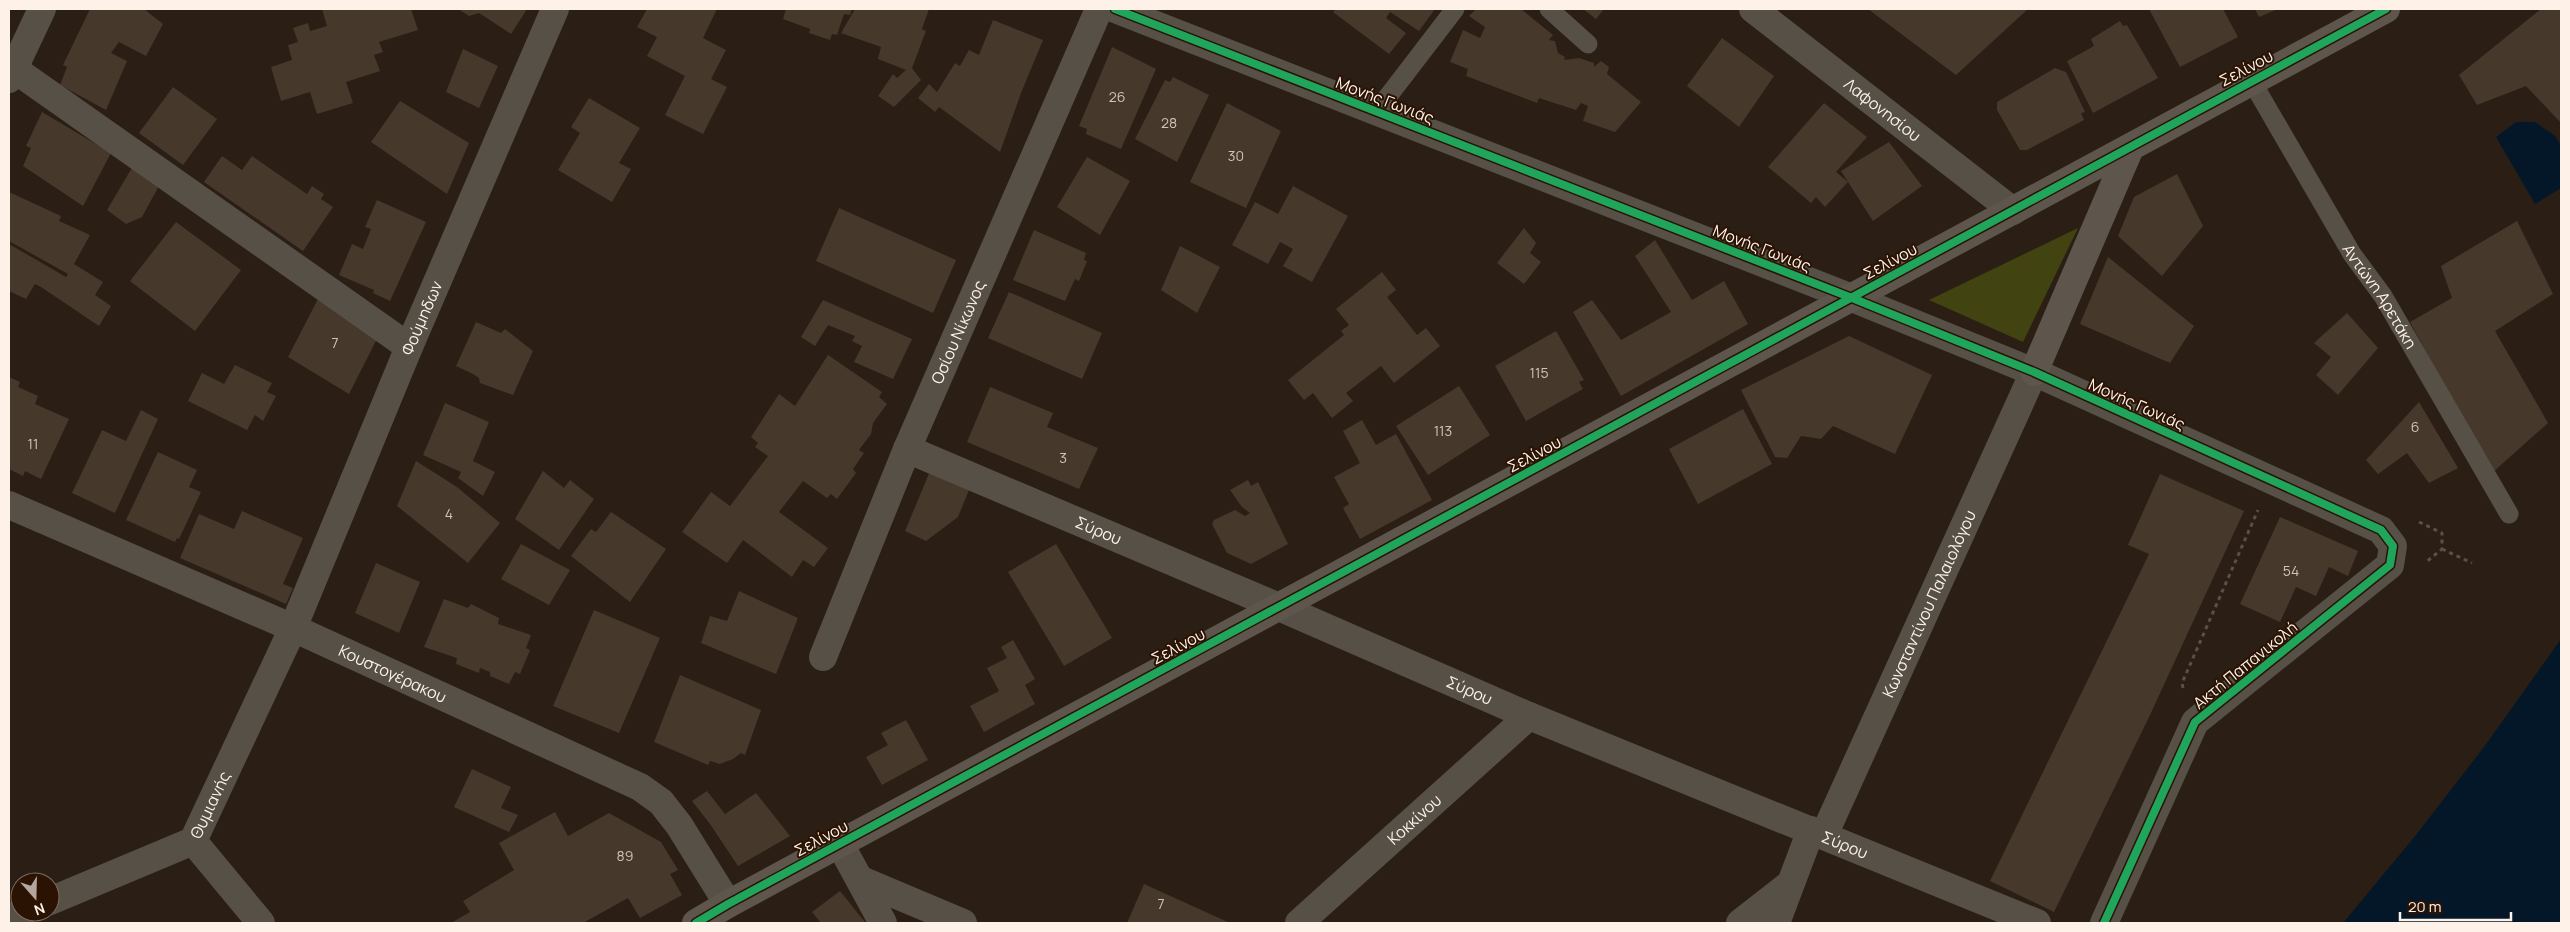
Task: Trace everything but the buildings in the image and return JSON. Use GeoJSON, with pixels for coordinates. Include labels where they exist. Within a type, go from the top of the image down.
{"type":"FeatureCollection","features":[{"type":"Feature","properties":{"kind":"street"},"geometry":{"type":"LineString","coordinates":[[42,9],[11,74],[409,347]]}},
{"type":"Feature","properties":{"kind":"street","name":"Φούμηδων"},"geometry":{"type":"LineString","coordinates":[[294,628],[409,347],[555,9]]}},
{"type":"Feature","properties":{"kind":"street","name":"Οσίου Νίκωνος"},"geometry":{"type":"LineString","coordinates":[[823,657],[907,449],[1099,9]]}},
{"type":"Feature","properties":{"kind":"street","name":"Μονής Γωνιάς"},"geometry":{"type":"LineString","coordinates":[[1115,9],[1852,298],[2034,372],[2381,530],[2388,537]]}},
{"type":"Feature","properties":{"kind":"street","name":"Λαφονησίου"},"geometry":{"type":"LineString","coordinates":[[1753,9],[2013,210]]}},
{"type":"Feature","properties":{"kind":"street","name":"Σελίνου"},"geometry":{"type":"LineString","coordinates":[[712,916],[840,844],[2130,148],[2251,80],[2386,9]]}},
{"type":"Feature","properties":{"kind":"street"},"geometry":{"type":"LineString","coordinates":[[2034,372],[2130,148]]}},
{"type":"Feature","properties":{"kind":"street","name":"Κωνσταντίνου Παλαιολόγου"},"geometry":{"type":"LineString","coordinates":[[1776,923],[1790,884],[1817,833],[2034,372]]}},
{"type":"Feature","properties":{"kind":"street","name":"Σύρου"},"geometry":{"type":"LineString","coordinates":[[907,449],[1279,607],[1529,716],[2037,923]]}},
{"type":"Feature","properties":{"kind":"street","name":"Κουστογέρακου"},"geometry":{"type":"LineString","coordinates":[[9,505],[294,628],[640,787],[661,802],[679,825],[712,916]]}},
{"type":"Feature","properties":{"kind":"street","name":"Ακτή Παπανικολή"},"geometry":{"type":"LineString","coordinates":[[2104,923],[2195,722],[2390,566],[2393,546],[2388,537]]}},
{"type":"Feature","properties":{"kind":"street","name":"Θυμιανής"},"geometry":{"type":"LineString","coordinates":[[60,897],[193,842],[294,628]]}},
{"type":"Feature","properties":{"kind":"street","name":"Κοκκίνου"},"geometry":{"type":"LineString","coordinates":[[1299,923],[1529,716]]}},
{"type":"Feature","properties":{"kind":"street"},"geometry":{"type":"LineString","coordinates":[[193,842],[261,923]]}},
{"type":"Feature","properties":{"kind":"street"},"geometry":{"type":"LineString","coordinates":[[840,844],[883,923]]}},
{"type":"Feature","properties":{"kind":"street"},"geometry":{"type":"LineString","coordinates":[[861,880],[963,923]]}},
{"type":"Feature","properties":{"kind":"street"},"geometry":{"type":"LineString","coordinates":[[1740,923],[1790,884]]}},
{"type":"Feature","properties":{"kind":"lane"},"geometry":{"type":"LineString","coordinates":[[1376,112],[1456,9]]}},
{"type":"Feature","properties":{"kind":"lane"},"geometry":{"type":"LineString","coordinates":[[1549,9],[1588,44]]}},
{"type":"Feature","properties":{"kind":"lane","name":"Αντώνη Αρετάκη"},"geometry":{"type":"LineString","coordinates":[[2251,80],[2347,246],[2383,296],[2509,514]]}},
{"type":"Feature","properties":{"kind":"path"},"geometry":{"type":"LineString","coordinates":[[2195,722],[2182,683],[2271,480]]}},
{"type":"Feature","properties":{"kind":"path"},"geometry":{"type":"LineString","coordinates":[[2442,549],[2472,563]]}},
{"type":"Feature","properties":{"kind":"shaded area"},"geometry":{"type":"Polygon","coordinates":[[[2078,228],[2023,342],[1929,300],[2078,228]]]}},
{"type":"Feature","properties":{"kind":"water"},"geometry":{"type":"Polygon","coordinates":[[[2516,122],[2535,122],[2555,136],[2561,145],[2561,188],[2535,204],[2496,137],[2516,122]]]}},
{"type":"Feature","properties":{"kind":"water"},"geometry":{"type":"Polygon","coordinates":[[[2561,639],[2561,923],[2343,923],[2416,835],[2484,747],[2561,639]]]}},
{"type":"Feature","properties":{"kind":"cycle path"},"geometry":{"type":"LineString","coordinates":[[1115,9],[1852,298],[2034,372],[2381,530],[2393,546],[2390,565],[2195,722],[2104,923]]}},
{"type":"Feature","properties":{"kind":"cycle path"},"geometry":{"type":"LineString","coordinates":[[696,923],[2386,9]]}}]}
